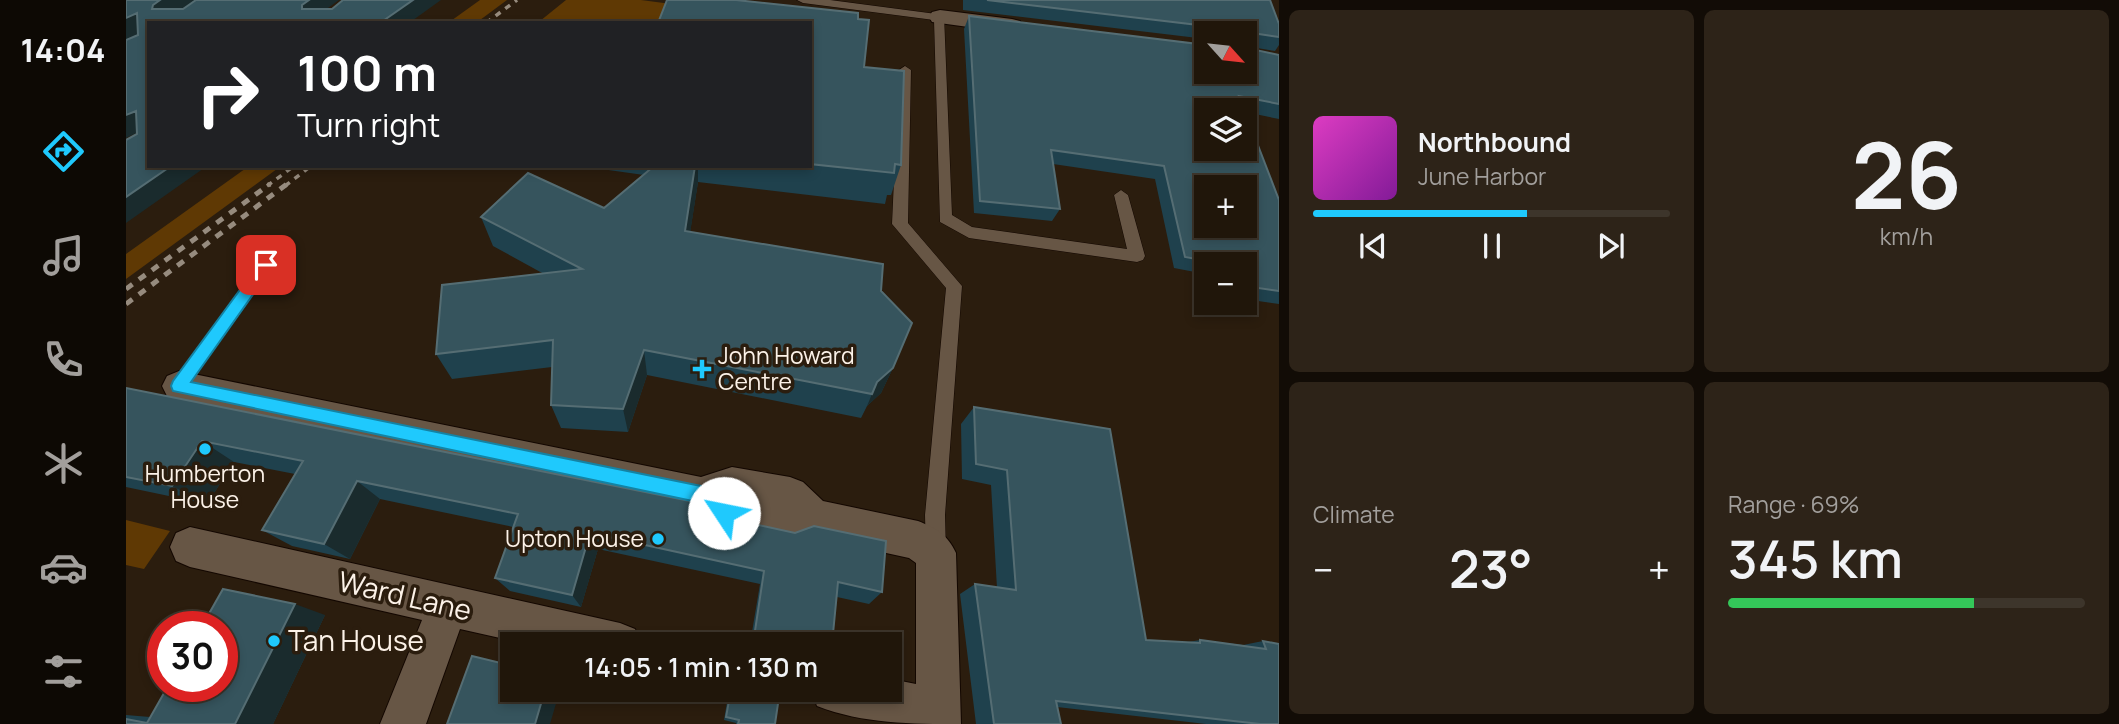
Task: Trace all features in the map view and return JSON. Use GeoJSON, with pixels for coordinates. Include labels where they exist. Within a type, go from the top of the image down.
{"type":"FeatureCollection","features":[{"type":"Feature","properties":{"kind":"street"},"geometry":{"type":"LineString","coordinates":[[940,17],[1033,28]]}},
{"type":"Feature","properties":{"kind":"street"},"geometry":{"type":"LineString","coordinates":[[179,386],[701,495],[724,513],[789,527],[813,518],[927,547],[938,718],[878,702]]}},
{"type":"Feature","properties":{"kind":"street","name":"Ward Lane"},"geometry":{"type":"LineString","coordinates":[[190,547],[566,632]]}},
{"type":"Feature","properties":{"kind":"street"},"geometry":{"type":"LineString","coordinates":[[403,724],[448,606]]}},
{"type":"Feature","properties":{"kind":"lane"},"geometry":{"type":"LineString","coordinates":[[803,0],[940,17],[945,218],[969,232],[1137,256],[1121,195]]}},
{"type":"Feature","properties":{"kind":"lane"},"geometry":{"type":"LineString","coordinates":[[905,70],[900,224],[954,286],[935,515],[927,547]]}},
{"type":"Feature","properties":{"kind":"lane"},"geometry":{"type":"LineString","coordinates":[[179,386],[281,245]]}},
{"type":"Feature","properties":{"kind":"shaded area"},"geometry":{"type":"Polygon","coordinates":[[[480,0],[507,0],[479,21],[451,21],[480,0]]]}},
{"type":"Feature","properties":{"kind":"shaded area"},"geometry":{"type":"Polygon","coordinates":[[[566,0],[641,0],[679,5],[673,21],[540,21],[566,0]]]}},
{"type":"Feature","properties":{"kind":"shaded area"},"geometry":{"type":"Polygon","coordinates":[[[246,168],[278,168],[126,279],[126,254],[246,168]]]}},
{"type":"Feature","properties":{"kind":"shaded area"},"geometry":{"type":"Polygon","coordinates":[[[126,520],[170,531],[144,569],[126,565],[126,520]]]}},
{"type":"Feature","properties":{"kind":"building"},"geometry":{"type":"Polygon","coordinates":[[[126,0],[160,0],[152,9],[183,9],[196,0],[309,0],[302,5],[302,9],[332,9],[343,0],[413,0],[383,21],[147,21],[147,168],[168,168],[126,197],[126,140],[137,134],[136,111],[126,115],[126,40],[138,35],[137,13],[126,18],[126,0]]]}},
{"type":"Feature","properties":{"kind":"building"},"geometry":{"type":"Polygon","coordinates":[[[667,0],[736,0],[858,13],[858,19],[869,20],[864,67],[904,71],[901,165],[895,164],[894,173],[812,164],[812,21],[659,21],[667,0]]]}},
{"type":"Feature","properties":{"kind":"building"},"geometry":{"type":"Polygon","coordinates":[[[987,0],[1270,0],[1279,24],[1279,37],[1257,34],[1257,21],[1194,21],[1194,25],[987,0]]]}},
{"type":"Feature","properties":{"kind":"building"},"geometry":{"type":"Polygon","coordinates":[[[969,16],[1194,44],[1194,84],[1257,84],[1257,50],[1279,55],[1279,104],[1239,96],[1240,98],[1194,98],[1194,161],[1257,161],[1257,143],[1279,200],[1279,291],[1257,288],[1257,252],[1194,252],[1194,259],[1185,257],[1164,166],[1051,150],[1060,209],[980,201],[969,16]]]}},
{"type":"Feature","properties":{"kind":"building"},"geometry":{"type":"Polygon","coordinates":[[[652,168],[695,168],[685,231],[883,264],[881,291],[912,323],[893,368],[877,382],[872,394],[644,350],[623,409],[551,405],[553,340],[436,354],[442,285],[582,269],[481,217],[528,173],[604,208],[652,168]]]}},
{"type":"Feature","properties":{"kind":"building"},"geometry":{"type":"Polygon","coordinates":[[[126,388],[700,503],[726,518],[795,533],[814,526],[886,541],[882,592],[838,582],[833,632],[755,632],[764,571],[590,533],[572,595],[495,578],[518,514],[357,481],[324,544],[262,530],[303,461],[202,441],[172,486],[126,477],[126,388]]]}},
{"type":"Feature","properties":{"kind":"building"},"geometry":{"type":"Polygon","coordinates":[[[974,407],[1110,429],[1146,640],[1200,643],[1200,640],[1266,649],[1263,641],[1279,644],[1279,724],[1056,701],[1061,724],[994,724],[975,584],[1016,590],[1007,470],[976,464],[974,407]]]}},
{"type":"Feature","properties":{"kind":"building"},"geometry":{"type":"Polygon","coordinates":[[[223,589],[295,604],[235,724],[126,724],[126,719],[147,723],[159,702],[238,702],[238,611],[211,611],[223,589]]]}},
{"type":"Feature","properties":{"kind":"building"},"geometry":{"type":"Polygon","coordinates":[[[472,656],[500,663],[500,702],[541,702],[535,724],[447,724],[472,656]]]}},
{"type":"Feature","properties":{"kind":"building"},"geometry":{"type":"Polygon","coordinates":[[[729,702],[778,702],[775,724],[738,724],[739,720],[726,717],[729,702]]]}},
{"type":"Feature","properties":{"kind":"railway"},"geometry":{"type":"LineString","coordinates":[[489,21],[517,0]]}},
{"type":"Feature","properties":{"kind":"railway"},"geometry":{"type":"LineString","coordinates":[[267,186],[291,168]]}},
{"type":"Feature","properties":{"kind":"railway"},"geometry":{"type":"LineString","coordinates":[[285,186],[308,168]]}},
{"type":"Feature","properties":{"kind":"railway"},"geometry":{"type":"LineString","coordinates":[[126,289],[270,184]]}},
{"type":"Feature","properties":{"kind":"railway"},"geometry":{"type":"LineString","coordinates":[[126,304],[287,184]]}},
{"type":"Feature","properties":{"kind":"place","name":"John Howard Centre"},"geometry":{"type":"Point","coordinates":[702,369]}},
{"type":"Feature","properties":{"kind":"place","name":"Humberton House"},"geometry":{"type":"Point","coordinates":[205,449]}},
{"type":"Feature","properties":{"kind":"place","name":"Upton House"},"geometry":{"type":"Point","coordinates":[658,539]}},
{"type":"Feature","properties":{"kind":"place","name":"Tan House"},"geometry":{"type":"Point","coordinates":[274,641]}},
{"type":"Feature","properties":{"kind":"route"},"geometry":{"type":"LineString","coordinates":[[266,265],[179,386],[701,495],[724,513]]}}]}
